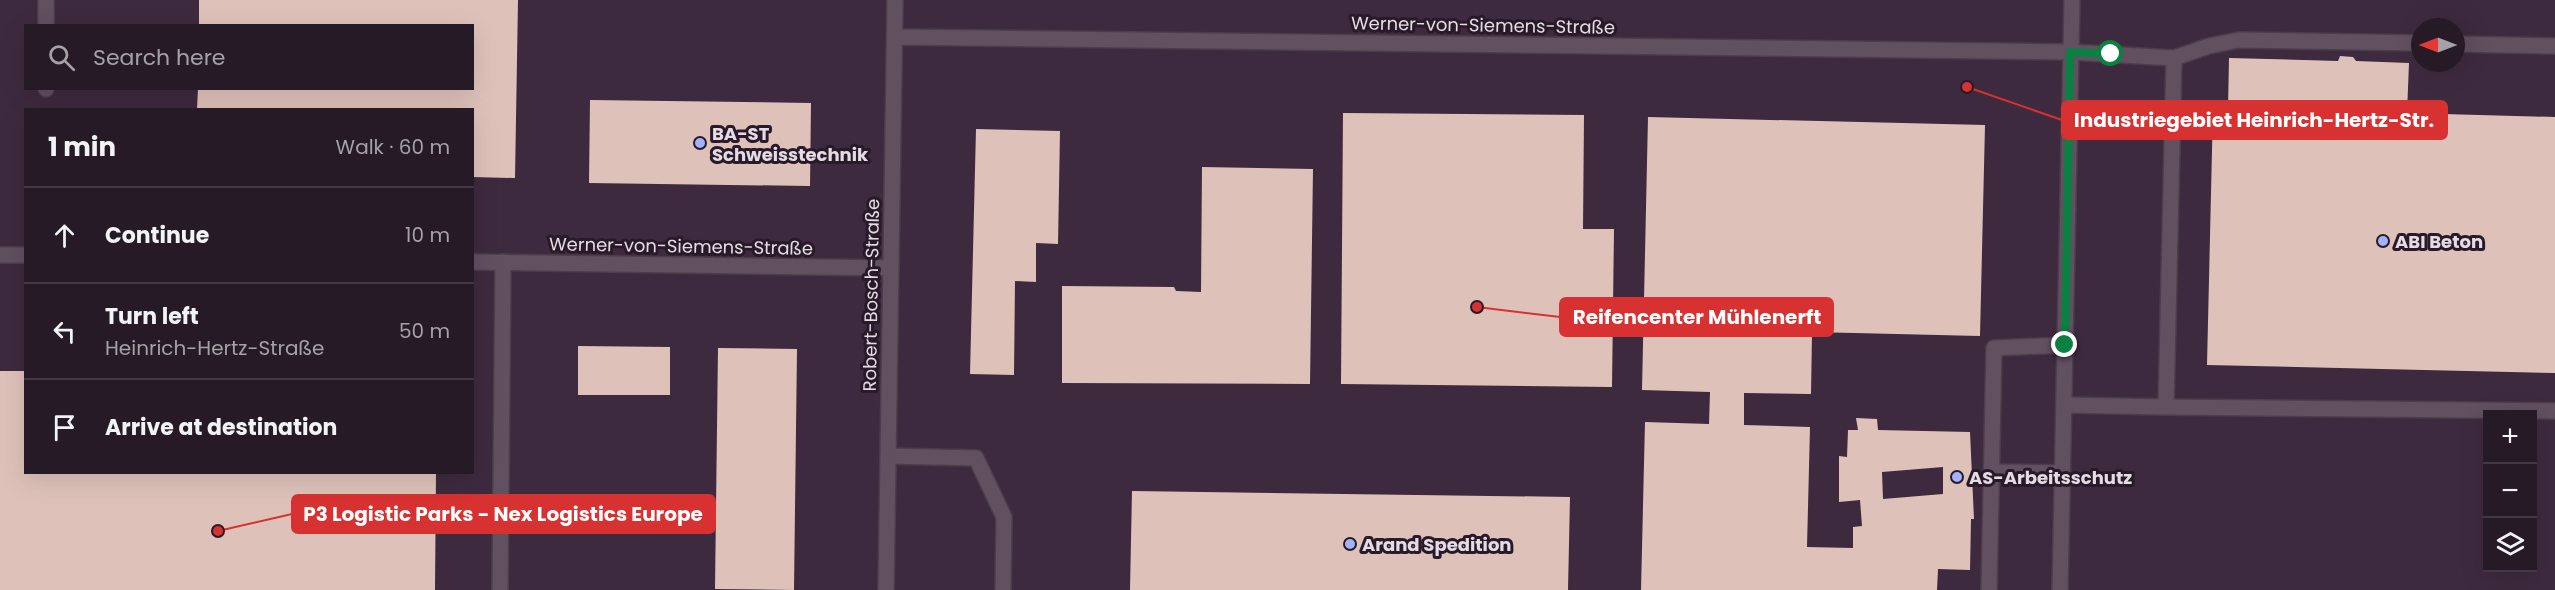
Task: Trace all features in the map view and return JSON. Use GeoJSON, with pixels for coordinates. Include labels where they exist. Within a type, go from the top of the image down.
{"type":"FeatureCollection","features":[{"type":"Feature","properties":{"kind":"street"},"geometry":{"type":"LineString","coordinates":[[46,0],[46,24]]}},
{"type":"Feature","properties":{"kind":"street","name":"Robert-Bosch-Straße"},"geometry":{"type":"LineString","coordinates":[[886,590],[895,0]]}},
{"type":"Feature","properties":{"kind":"street"},"geometry":{"type":"LineString","coordinates":[[2060,590],[2072,0]]}},
{"type":"Feature","properties":{"kind":"street","name":"Werner-von-Siemens-Straße"},"geometry":{"type":"LineString","coordinates":[[895,37],[2070,52],[2174,58]]}},
{"type":"Feature","properties":{"kind":"street"},"geometry":{"type":"LineString","coordinates":[[2166,407],[2174,58],[2209,46],[2240,40],[2411,44]]}},
{"type":"Feature","properties":{"kind":"street"},"geometry":{"type":"LineString","coordinates":[[2465,44],[2555,46]]}},
{"type":"Feature","properties":{"kind":"street"},"geometry":{"type":"LineString","coordinates":[[0,255],[24,255]]}},
{"type":"Feature","properties":{"kind":"street","name":"Werner-von-Siemens-Straße"},"geometry":{"type":"LineString","coordinates":[[474,262],[890,268]]}},
{"type":"Feature","properties":{"kind":"street"},"geometry":{"type":"LineString","coordinates":[[500,590],[503,262]]}},
{"type":"Feature","properties":{"kind":"street"},"geometry":{"type":"LineString","coordinates":[[1989,590],[1994,348],[2065,345]]}},
{"type":"Feature","properties":{"kind":"street"},"geometry":{"type":"LineString","coordinates":[[2064,405],[2555,411]]}},
{"type":"Feature","properties":{"kind":"street"},"geometry":{"type":"LineString","coordinates":[[888,456],[976,458],[1004,517],[1003,590]]}},
{"type":"Feature","properties":{"kind":"street"},"geometry":{"type":"LineString","coordinates":[[1991,472],[2062,473]]}},
{"type":"Feature","properties":{"kind":"shaded area"},"geometry":{"type":"Polygon","coordinates":[[[0,0],[2555,0],[2555,590],[0,590],[0,0]]]}},
{"type":"Feature","properties":{"kind":"building"},"geometry":{"type":"Polygon","coordinates":[[[199,0],[518,0],[515,178],[474,177],[474,108],[197,108],[198,90],[474,90],[474,24],[199,24],[199,0]]]}},
{"type":"Feature","properties":{"kind":"building","name":"ABI Beton"},"geometry":{"type":"Polygon","coordinates":[[[2340,56],[2353,57],[2356,61],[2409,63],[2407,113],[2555,117],[2555,373],[2207,365],[2213,108],[2228,109],[2229,58],[2338,61],[2340,56]]]}},
{"type":"Feature","properties":{"kind":"building","name":"BA-ST Schweisstechnik"},"geometry":{"type":"Polygon","coordinates":[[[590,100],[811,103],[810,186],[589,183],[590,100]]]}},
{"type":"Feature","properties":{"kind":"building"},"geometry":{"type":"Polygon","coordinates":[[[1343,113],[1584,115],[1583,229],[1614,229],[1612,387],[1341,384],[1343,113]]]}},
{"type":"Feature","properties":{"kind":"building"},"geometry":{"type":"Polygon","coordinates":[[[1648,117],[1985,125],[1980,336],[1812,332],[1811,394],[1744,393],[1744,425],[1810,427],[1807,547],[1853,548],[1853,527],[1862,526],[1860,500],[1839,502],[1839,456],[1847,457],[1848,430],[1858,430],[1856,418],[1877,419],[1878,430],[1970,432],[1974,519],[1971,519],[1970,570],[1938,569],[1937,590],[1641,590],[1645,422],[1709,424],[1710,392],[1642,390],[1648,117]],[[1943,467],[1882,472],[1883,499],[1943,494],[1943,467]]]}},
{"type":"Feature","properties":{"kind":"building"},"geometry":{"type":"Polygon","coordinates":[[[976,129],[1060,131],[1058,244],[1036,243],[1036,282],[1015,281],[1014,375],[970,374],[976,129]]]}},
{"type":"Feature","properties":{"kind":"building"},"geometry":{"type":"Polygon","coordinates":[[[1202,167],[1313,169],[1310,384],[1062,383],[1062,286],[1174,287],[1176,291],[1201,292],[1202,167]]]}},
{"type":"Feature","properties":{"kind":"building"},"geometry":{"type":"Polygon","coordinates":[[[578,346],[670,347],[670,395],[578,395],[578,346]]]}},
{"type":"Feature","properties":{"kind":"building"},"geometry":{"type":"Polygon","coordinates":[[[718,348],[797,349],[794,590],[715,589],[718,348]]]}},
{"type":"Feature","properties":{"kind":"building"},"geometry":{"type":"Polygon","coordinates":[[[0,371],[24,371],[24,474],[436,474],[435,590],[0,590],[0,371]]]}},
{"type":"Feature","properties":{"kind":"building","name":"Arand Spedition"},"geometry":{"type":"Polygon","coordinates":[[[1132,491],[1570,497],[1568,590],[1130,590],[1132,491]]]}},
{"type":"Feature","properties":{"kind":"place","name":"Industriegebiet Heinrich-Hertz-Str."},"geometry":{"type":"Point","coordinates":[1967,87]}},
{"type":"Feature","properties":{"kind":"place","name":"BA-ST Schweisstechnik"},"geometry":{"type":"Point","coordinates":[700,143]}},
{"type":"Feature","properties":{"kind":"place","name":"ABI Beton"},"geometry":{"type":"Point","coordinates":[2383,241]}},
{"type":"Feature","properties":{"kind":"place","name":"Reifencenter Mühlenerft"},"geometry":{"type":"Point","coordinates":[1477,307]}},
{"type":"Feature","properties":{"kind":"place","name":"AS-Arbeitsschutz"},"geometry":{"type":"Point","coordinates":[1957,477]}},
{"type":"Feature","properties":{"kind":"place","name":"P3 Logistic Parks - Nex Logistics Europe"},"geometry":{"type":"Point","coordinates":[218,531]}},
{"type":"Feature","properties":{"kind":"place","name":"Arand Spedition"},"geometry":{"type":"Point","coordinates":[1350,544]}},
{"type":"Feature","properties":{"kind":"route"},"geometry":{"type":"LineString","coordinates":[[2065,345],[2070,52],[2111,54]]}}]}
